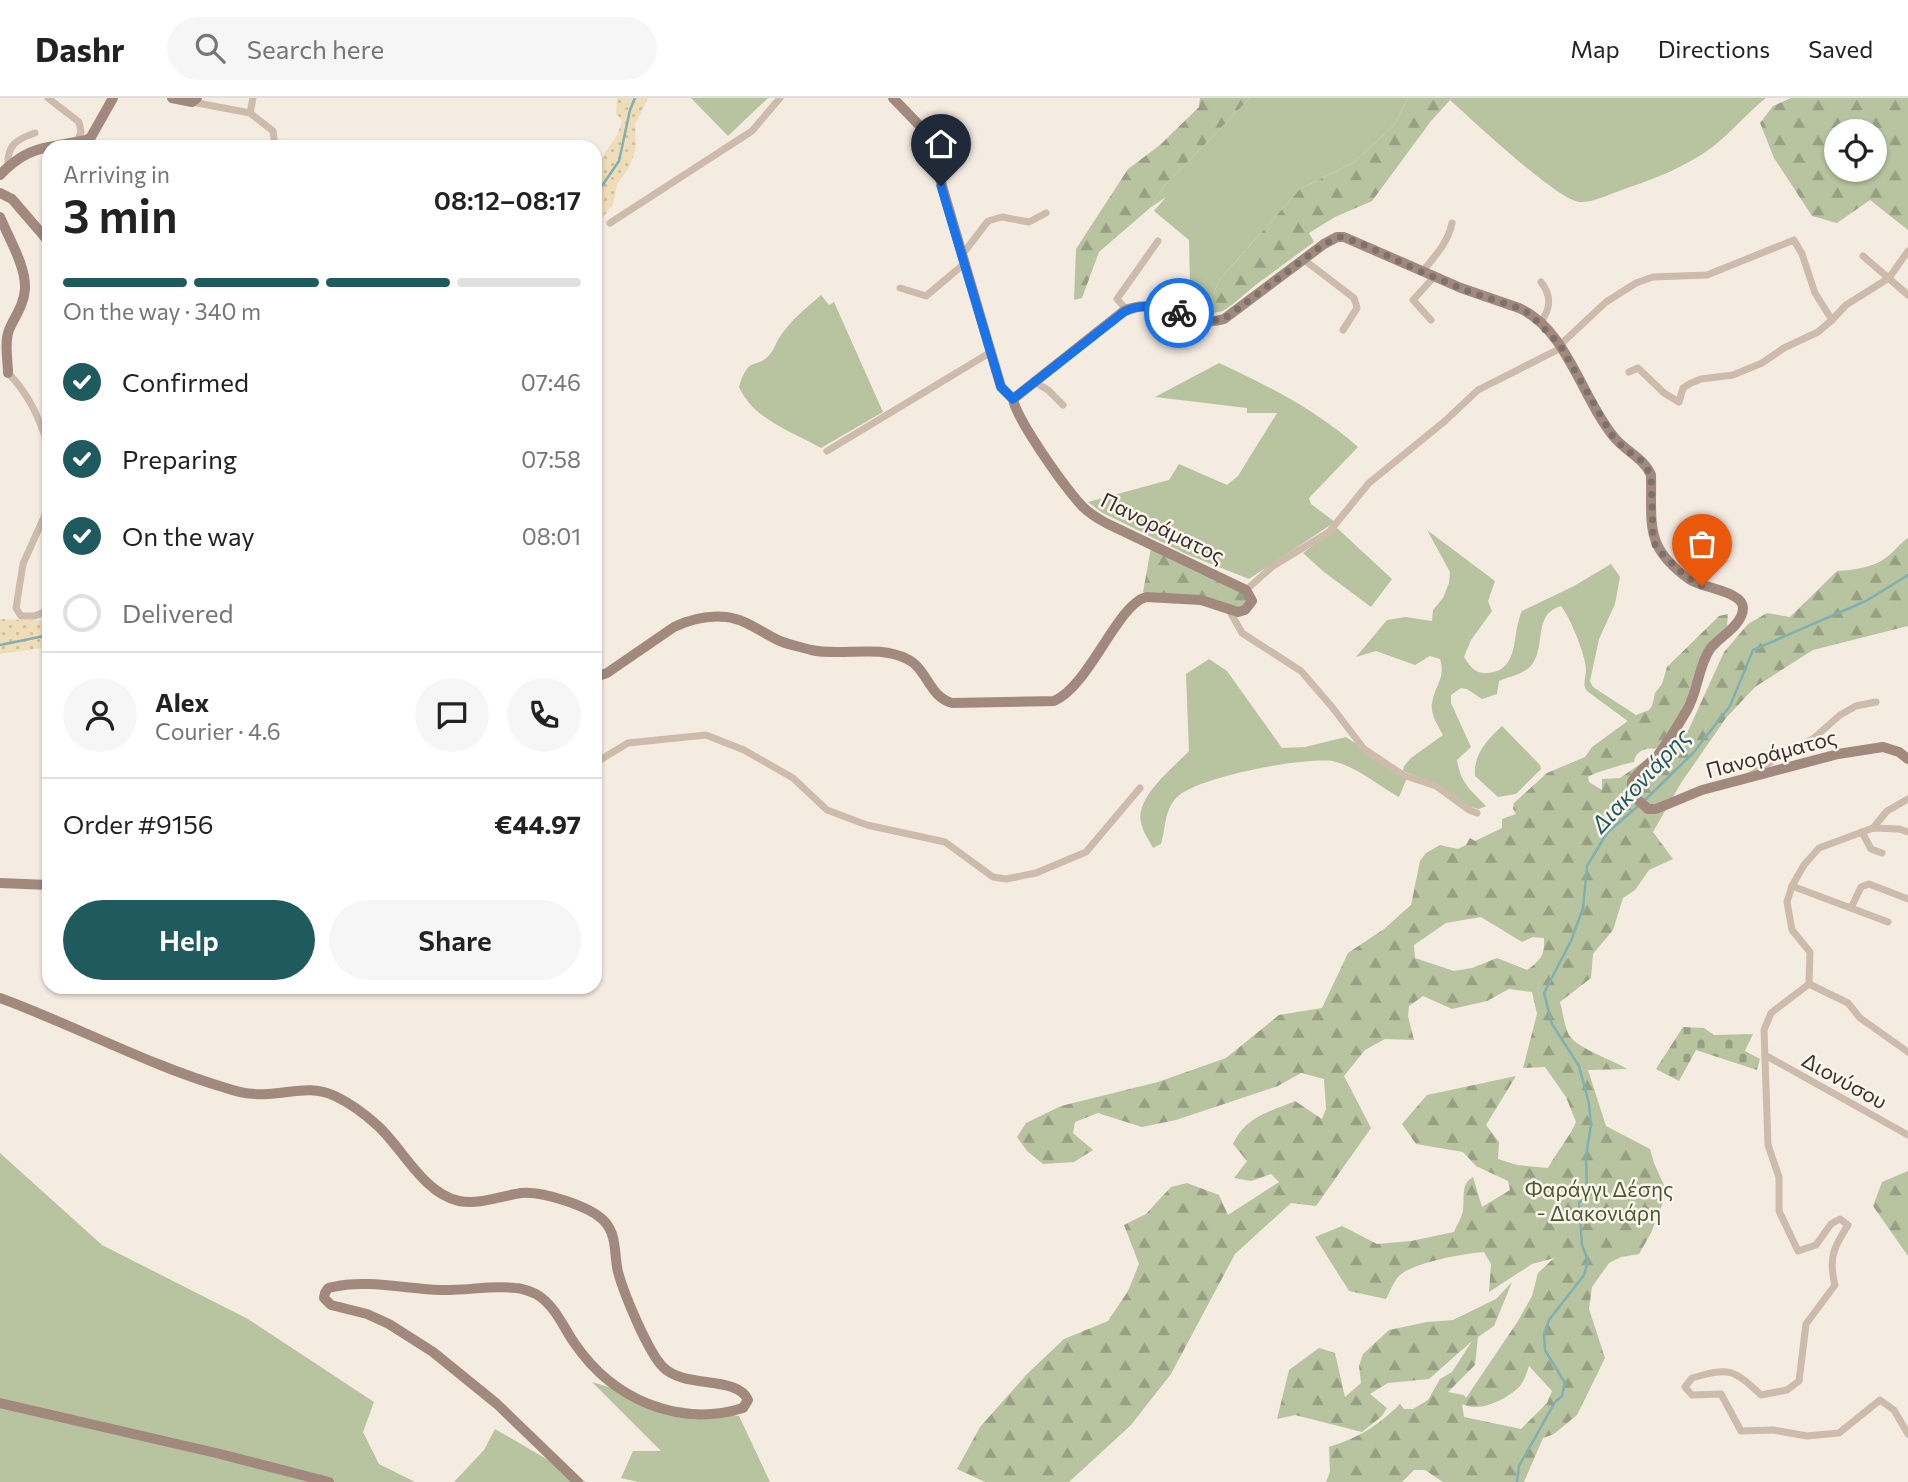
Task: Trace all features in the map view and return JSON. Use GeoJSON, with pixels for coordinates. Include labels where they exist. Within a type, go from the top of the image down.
{"type":"FeatureCollection","features":[{"type":"Feature","properties":{"kind":"main road"},"geometry":{"type":"LineString","coordinates":[[87,140],[94,133],[113,98]]}},
{"type":"Feature","properties":{"kind":"main road"},"geometry":{"type":"LineString","coordinates":[[172,98],[195,100]]}},
{"type":"Feature","properties":{"kind":"main road","name":"Πανοράματος"},"geometry":{"type":"LineString","coordinates":[[893,98],[923,131],[1001,387],[1013,399],[1016,410],[1052,468],[1088,511],[1105,523],[1246,590]]}},
{"type":"Feature","properties":{"kind":"main road"},"geometry":{"type":"LineString","coordinates":[[0,175],[8,166],[42,148]]}},
{"type":"Feature","properties":{"kind":"main road"},"geometry":{"type":"LineString","coordinates":[[0,193],[12,199],[42,234]]}},
{"type":"Feature","properties":{"kind":"main road"},"geometry":{"type":"LineString","coordinates":[[0,217],[24,278],[25,292],[22,302],[5,329],[7,343],[4,371]]}},
{"type":"Feature","properties":{"kind":"main road","name":"Πανοράματος"},"geometry":{"type":"LineString","coordinates":[[1127,310],[1142,305],[1153,306],[1201,320],[1219,321],[1231,315],[1332,239],[1344,237],[1434,277],[1519,308],[1540,324],[1561,346],[1613,437],[1647,467],[1651,475],[1653,537],[1656,548],[1689,579],[1702,586],[1734,595],[1743,606],[1737,621],[1708,652],[1691,701],[1671,736],[1632,782],[1632,788],[1641,803],[1656,809],[1702,790],[1839,754],[1883,747],[1899,752],[1908,759]]}},
{"type":"Feature","properties":{"kind":"main road"},"geometry":{"type":"LineString","coordinates":[[1013,399],[1127,310]]}},
{"type":"Feature","properties":{"kind":"main road"},"geometry":{"type":"LineString","coordinates":[[602,675],[674,627],[713,616],[742,621],[782,642],[815,650],[892,653],[905,657],[918,667],[940,697],[952,703],[1054,701],[1072,687],[1138,599],[1146,597],[1201,600],[1238,612],[1248,608],[1252,601],[1246,590]]}},
{"type":"Feature","properties":{"kind":"main road"},"geometry":{"type":"LineString","coordinates":[[0,883],[42,885]]}},
{"type":"Feature","properties":{"kind":"main road"},"geometry":{"type":"LineString","coordinates":[[0,998],[155,1063],[226,1088],[253,1094],[316,1089],[333,1095],[378,1126],[429,1184],[461,1202],[525,1193],[538,1194],[571,1204],[604,1220],[611,1230],[625,1292],[652,1353],[661,1366],[672,1376],[684,1380],[729,1386],[741,1391],[748,1400],[743,1408],[698,1415],[680,1414],[639,1399],[614,1386],[587,1361],[550,1306],[527,1290],[514,1287],[442,1290],[352,1285],[334,1287],[325,1293],[324,1298],[331,1306],[367,1314],[389,1324],[463,1374],[578,1482]]}},
{"type":"Feature","properties":{"kind":"main road"},"geometry":{"type":"LineString","coordinates":[[0,1403],[216,1452],[329,1482]]}},
{"type":"Feature","properties":{"kind":"street"},"geometry":{"type":"LineString","coordinates":[[48,98],[79,122],[81,132],[78,140]]}},
{"type":"Feature","properties":{"kind":"street"},"geometry":{"type":"LineString","coordinates":[[250,113],[253,98]]}},
{"type":"Feature","properties":{"kind":"street"},"geometry":{"type":"LineString","coordinates":[[610,223],[752,131],[780,98]]}},
{"type":"Feature","properties":{"kind":"street"},"geometry":{"type":"LineString","coordinates":[[195,100],[250,113],[273,131],[274,140]]}},
{"type":"Feature","properties":{"kind":"street"},"geometry":{"type":"LineString","coordinates":[[8,166],[11,145],[22,137],[35,133]]}},
{"type":"Feature","properties":{"kind":"street"},"geometry":{"type":"LineString","coordinates":[[900,288],[926,296],[963,260],[988,221],[995,218],[1029,222],[1046,213]]}},
{"type":"Feature","properties":{"kind":"street"},"geometry":{"type":"LineString","coordinates":[[1422,272],[1445,244],[1452,223]]}},
{"type":"Feature","properties":{"kind":"street"},"geometry":{"type":"LineString","coordinates":[[1246,590],[1273,566],[1329,532],[1369,483],[1445,421],[1478,390],[1561,346],[1606,302],[1636,283],[1666,275],[1707,275],[1794,240],[1800,248],[1815,292],[1832,320]]}},
{"type":"Feature","properties":{"kind":"street"},"geometry":{"type":"LineString","coordinates":[[1127,310],[1117,299],[1158,242]]}},
{"type":"Feature","properties":{"kind":"street"},"geometry":{"type":"LineString","coordinates":[[1629,372],[1638,368],[1664,393],[1679,402],[1683,388],[1691,383],[1733,375],[1762,363],[1784,348],[1818,332],[1846,305],[1889,278],[1908,251]]}},
{"type":"Feature","properties":{"kind":"street"},"geometry":{"type":"LineString","coordinates":[[1863,256],[1908,295]]}},
{"type":"Feature","properties":{"kind":"street"},"geometry":{"type":"LineString","coordinates":[[1303,259],[1354,298],[1357,308],[1343,330]]}},
{"type":"Feature","properties":{"kind":"street"},"geometry":{"type":"LineString","coordinates":[[1431,320],[1413,300],[1434,277]]}},
{"type":"Feature","properties":{"kind":"street"},"geometry":{"type":"LineString","coordinates":[[1540,324],[1547,314],[1549,304],[1548,290],[1541,282]]}},
{"type":"Feature","properties":{"kind":"street"},"geometry":{"type":"LineString","coordinates":[[827,451],[990,352]]}},
{"type":"Feature","properties":{"kind":"street"},"geometry":{"type":"LineString","coordinates":[[4,371],[26,393],[42,428]]}},
{"type":"Feature","properties":{"kind":"street"},"geometry":{"type":"LineString","coordinates":[[1033,382],[1048,390],[1063,405]]}},
{"type":"Feature","properties":{"kind":"street"},"geometry":{"type":"LineString","coordinates":[[42,522],[23,564],[16,608],[19,614],[28,616],[42,612]]}},
{"type":"Feature","properties":{"kind":"street"},"geometry":{"type":"LineString","coordinates":[[1230,610],[1242,633],[1301,671],[1364,749],[1403,775],[1436,786],[1477,813]]}},
{"type":"Feature","properties":{"kind":"street"},"geometry":{"type":"LineString","coordinates":[[1745,780],[1772,761],[1814,738],[1840,715],[1856,706],[1876,702]]}},
{"type":"Feature","properties":{"kind":"street"},"geometry":{"type":"LineString","coordinates":[[602,760],[628,743],[705,735],[744,750],[793,778],[827,810],[867,825],[945,842],[993,877],[1006,879],[1036,873],[1086,852],[1140,788]]}},
{"type":"Feature","properties":{"kind":"street"},"geometry":{"type":"LineString","coordinates":[[1873,828],[1887,811],[1908,799]]}},
{"type":"Feature","properties":{"kind":"street"},"geometry":{"type":"LineString","coordinates":[[1809,984],[1810,952],[1792,930],[1787,902],[1804,865],[1819,848],[1873,828],[1908,832]]}},
{"type":"Feature","properties":{"kind":"street"},"geometry":{"type":"LineString","coordinates":[[1862,832],[1871,849],[1882,853]]}},
{"type":"Feature","properties":{"kind":"street"},"geometry":{"type":"LineString","coordinates":[[1851,908],[1861,887],[1869,884],[1908,899]]}},
{"type":"Feature","properties":{"kind":"street"},"geometry":{"type":"LineString","coordinates":[[1793,886],[1888,922]]}},
{"type":"Feature","properties":{"kind":"street"},"geometry":{"type":"LineString","coordinates":[[1809,984],[1848,1003],[1860,1018],[1908,1052]]}},
{"type":"Feature","properties":{"kind":"street"},"geometry":{"type":"LineString","coordinates":[[1809,984],[1771,1013],[1764,1030],[1768,1145],[1779,1177],[1779,1212],[1798,1251],[1816,1245],[1831,1224],[1840,1219],[1848,1225],[1833,1247],[1831,1269],[1835,1285],[1806,1324],[1799,1381],[1787,1390],[1761,1395],[1737,1373],[1714,1371],[1692,1378],[1685,1388],[1692,1395],[1721,1394],[1741,1431],[1773,1430],[1807,1436],[1839,1433],[1880,1399],[1894,1410],[1908,1434]]}},
{"type":"Feature","properties":{"kind":"street","name":"Διονύσου"},"geometry":{"type":"LineString","coordinates":[[1765,1055],[1908,1135]]}},
{"type":"Feature","properties":{"kind":"green space"},"geometry":{"type":"Polygon","coordinates":[[[691,98],[768,98],[728,136],[691,98]]]}},
{"type":"Feature","properties":{"kind":"green space"},"geometry":{"type":"Polygon","coordinates":[[[1200,98],[1250,98],[1165,185],[1150,208],[1099,252],[1082,298],[1074,300],[1076,249],[1128,169],[1160,145],[1199,107],[1200,98]]]}},
{"type":"Feature","properties":{"kind":"green space"},"geometry":{"type":"Polygon","coordinates":[[[1250,98],[1408,98],[1395,124],[1353,163],[1300,189],[1220,279],[1209,304],[1213,313],[1206,313],[1173,303],[1190,282],[1189,240],[1154,211],[1166,197],[1150,208],[1165,185],[1250,98]]]}},
{"type":"Feature","properties":{"kind":"green space"},"geometry":{"type":"Polygon","coordinates":[[[1408,98],[1452,98],[1431,121],[1372,201],[1335,217],[1309,233],[1314,242],[1233,304],[1223,311],[1213,313],[1209,304],[1220,279],[1300,189],[1353,163],[1395,124],[1408,98]]]}},
{"type":"Feature","properties":{"kind":"green space"},"geometry":{"type":"Polygon","coordinates":[[[1766,98],[1718,142],[1690,162],[1605,197],[1579,202],[1568,198],[1534,174],[1450,100],[1766,98]]]}},
{"type":"Feature","properties":{"kind":"green space"},"geometry":{"type":"Polygon","coordinates":[[[1791,98],[1908,98],[1908,230],[1870,200],[1837,223],[1812,216],[1774,158],[1760,123],[1773,106],[1791,98]]]}},
{"type":"Feature","properties":{"kind":"green space"},"geometry":{"type":"Polygon","coordinates":[[[821,295],[829,305],[834,302],[883,412],[821,448],[764,416],[754,408],[739,387],[746,370],[771,353],[788,326],[821,295]]]}},
{"type":"Feature","properties":{"kind":"green space"},"geometry":{"type":"Polygon","coordinates":[[[1219,363],[1292,400],[1326,421],[1358,447],[1309,498],[1311,504],[1335,522],[1249,579],[1186,554],[1101,512],[1088,502],[1169,480],[1179,464],[1227,485],[1238,476],[1277,413],[1247,413],[1247,408],[1155,397],[1219,363]]]}},
{"type":"Feature","properties":{"kind":"green space"},"geometry":{"type":"Polygon","coordinates":[[[1337,528],[1392,579],[1371,607],[1303,553],[1337,528]]]}},
{"type":"Feature","properties":{"kind":"green space"},"geometry":{"type":"Polygon","coordinates":[[[1427,530],[1495,581],[1488,601],[1492,611],[1471,640],[1464,657],[1481,673],[1496,671],[1504,667],[1510,659],[1522,611],[1574,586],[1611,564],[1620,577],[1615,604],[1599,639],[1590,681],[1593,687],[1636,715],[1629,722],[1587,691],[1584,683],[1585,663],[1573,628],[1561,606],[1552,610],[1543,623],[1537,655],[1530,667],[1499,681],[1497,694],[1482,699],[1461,688],[1451,695],[1451,703],[1471,747],[1457,760],[1467,786],[1486,806],[1479,809],[1470,807],[1437,784],[1403,771],[1411,758],[1443,735],[1432,711],[1433,696],[1441,677],[1440,659],[1430,656],[1415,665],[1376,651],[1356,657],[1387,620],[1406,617],[1432,621],[1433,610],[1443,598],[1449,583],[1450,572],[1427,530]]]}},
{"type":"Feature","properties":{"kind":"green space","name":"Φαράγγι Δέσης - Διακονιάρη"},"geometry":{"type":"Polygon","coordinates":[[[1908,538],[1908,626],[1813,650],[1755,687],[1726,718],[1681,783],[1653,832],[1673,859],[1649,870],[1635,890],[1623,898],[1613,930],[1593,954],[1591,978],[1560,1002],[1566,1027],[1573,1040],[1627,1069],[1588,1070],[1606,1126],[1650,1149],[1667,1192],[1651,1233],[1639,1254],[1621,1257],[1609,1263],[1592,1287],[1589,1309],[1605,1358],[1577,1415],[1554,1434],[1543,1438],[1524,1482],[1443,1482],[1425,1470],[1414,1470],[1402,1482],[1326,1482],[1330,1472],[1329,1447],[1367,1430],[1400,1404],[1404,1409],[1413,1409],[1428,1400],[1440,1379],[1452,1372],[1472,1341],[1429,1379],[1388,1383],[1370,1394],[1387,1408],[1382,1416],[1362,1432],[1295,1415],[1277,1419],[1289,1370],[1319,1348],[1335,1353],[1345,1397],[1361,1383],[1359,1366],[1363,1354],[1389,1330],[1453,1320],[1496,1299],[1512,1282],[1494,1326],[1478,1337],[1475,1365],[1448,1392],[1464,1395],[1466,1398],[1518,1321],[1532,1296],[1538,1273],[1554,1258],[1532,1264],[1489,1292],[1491,1264],[1484,1252],[1440,1259],[1416,1266],[1400,1275],[1386,1299],[1349,1291],[1315,1237],[1342,1226],[1377,1244],[1411,1241],[1454,1232],[1462,1213],[1466,1183],[1473,1177],[1482,1207],[1510,1190],[1508,1181],[1476,1166],[1463,1152],[1416,1144],[1402,1124],[1427,1095],[1516,1076],[1486,1125],[1499,1142],[1498,1159],[1517,1165],[1548,1168],[1576,1122],[1566,1097],[1545,1067],[1523,1068],[1537,1014],[1532,992],[1509,989],[1487,1001],[1452,1009],[1423,996],[1409,1006],[1408,1016],[1414,1040],[1385,1039],[1365,1050],[1344,1076],[1371,1128],[1316,1206],[1291,1203],[1235,1254],[1171,1374],[1131,1425],[1069,1482],[985,1482],[957,1469],[980,1427],[1027,1374],[1064,1339],[1108,1321],[1128,1291],[1139,1264],[1124,1225],[1146,1214],[1171,1187],[1187,1183],[1219,1195],[1228,1215],[1279,1182],[1271,1174],[1251,1181],[1234,1178],[1247,1161],[1233,1144],[1251,1121],[1295,1101],[1322,1119],[1326,1109],[1324,1079],[1301,1073],[1278,1086],[1176,1120],[1142,1127],[1098,1113],[1075,1122],[1073,1133],[1093,1150],[1074,1162],[1043,1164],[1027,1151],[1017,1137],[1026,1123],[1061,1106],[1158,1082],[1226,1058],[1279,1015],[1322,1008],[1348,953],[1384,929],[1411,905],[1420,861],[1426,853],[1440,845],[1458,849],[1466,845],[1470,838],[1475,841],[1502,828],[1502,819],[1516,814],[1514,803],[1547,773],[1585,757],[1592,747],[1636,715],[1649,710],[1667,667],[1719,616],[1728,614],[1727,626],[1711,641],[1701,660],[1687,703],[1661,746],[1641,751],[1634,762],[1591,775],[1588,777],[1589,782],[1602,790],[1602,779],[1620,778],[1643,762],[1666,757],[1688,731],[1724,652],[1748,624],[1767,613],[1790,617],[1837,571],[1876,564],[1908,538]],[[1481,917],[1446,923],[1414,945],[1415,958],[1454,971],[1472,968],[1497,958],[1527,970],[1539,960],[1544,949],[1544,938],[1533,937],[1522,942],[1481,917]],[[1529,1366],[1521,1385],[1507,1396],[1484,1406],[1462,1404],[1464,1417],[1521,1429],[1547,1403],[1552,1391],[1529,1366]]]}},
{"type":"Feature","properties":{"kind":"green space"},"geometry":{"type":"Polygon","coordinates":[[[1151,548],[1248,595],[1246,606],[1237,608],[1143,592],[1151,548]]]}},
{"type":"Feature","properties":{"kind":"green space"},"geometry":{"type":"Polygon","coordinates":[[[1209,659],[1227,671],[1282,748],[1305,747],[1346,737],[1407,778],[1399,797],[1358,771],[1332,761],[1298,762],[1250,770],[1204,783],[1176,798],[1167,814],[1161,844],[1153,848],[1142,826],[1141,813],[1149,793],[1189,751],[1186,674],[1209,659]]]}},
{"type":"Feature","properties":{"kind":"green space"},"geometry":{"type":"Polygon","coordinates":[[[1502,726],[1541,769],[1516,794],[1498,797],[1475,776],[1475,768],[1482,748],[1502,726]]]}},
{"type":"Feature","properties":{"kind":"green space"},"geometry":{"type":"Polygon","coordinates":[[[1683,1027],[1704,1028],[1714,1035],[1753,1034],[1745,1051],[1760,1059],[1757,1070],[1696,1050],[1679,1081],[1656,1069],[1683,1027]]]}},
{"type":"Feature","properties":{"kind":"green space"},"geometry":{"type":"Polygon","coordinates":[[[0,1153],[102,1245],[248,1319],[374,1402],[363,1432],[379,1464],[415,1482],[0,1482],[0,1153]]]}},
{"type":"Feature","properties":{"kind":"green space"},"geometry":{"type":"Polygon","coordinates":[[[1908,1171],[1908,1256],[1873,1206],[1882,1182],[1908,1171]]]}},
{"type":"Feature","properties":{"kind":"green space"},"geometry":{"type":"Polygon","coordinates":[[[592,1382],[672,1406],[739,1416],[770,1482],[638,1482],[621,1478],[633,1451],[661,1451],[592,1382]]]}},
{"type":"Feature","properties":{"kind":"green space"},"geometry":{"type":"Polygon","coordinates":[[[495,1429],[586,1482],[454,1482],[484,1450],[495,1429]]]}},
{"type":"Feature","properties":{"kind":"sand"},"geometry":{"type":"Polygon","coordinates":[[[617,98],[648,98],[635,125],[636,149],[628,169],[617,184],[613,204],[602,219],[602,160],[620,127],[622,120],[616,114],[617,98]]]}},
{"type":"Feature","properties":{"kind":"sand"},"geometry":{"type":"Polygon","coordinates":[[[0,619],[42,621],[42,648],[0,654],[0,619]]]}},
{"type":"Feature","properties":{"kind":"waterway"},"geometry":{"type":"LineString","coordinates":[[602,186],[619,161],[635,98]]}},
{"type":"Feature","properties":{"kind":"waterway","name":"Διακονιάρης"},"geometry":{"type":"LineString","coordinates":[[1644,801],[1693,753],[1730,706],[1753,650],[1866,601],[1908,575]]}},
{"type":"Feature","properties":{"kind":"waterway"},"geometry":{"type":"LineString","coordinates":[[0,645],[42,636]]}},
{"type":"Feature","properties":{"kind":"waterway","name":"Διακονιάρης"},"geometry":{"type":"LineString","coordinates":[[1517,1482],[1519,1466],[1555,1402],[1562,1396],[1565,1383],[1545,1350],[1544,1334],[1549,1320],[1584,1275],[1588,1261],[1582,1245],[1579,1203],[1587,1191],[1586,1155],[1591,1125],[1589,1104],[1579,1066],[1552,1024],[1544,993],[1571,941],[1583,908],[1587,866],[1607,833],[1639,805]]}},
{"type":"Feature","properties":{"kind":"way so far"},"geometry":{"type":"LineString","coordinates":[[1179,313],[1212,322],[1224,319],[1324,244],[1340,237],[1349,238],[1470,292],[1525,311],[1560,345],[1613,437],[1647,467],[1651,475],[1653,537],[1656,548],[1684,575],[1702,586]]}},
{"type":"Feature","properties":{"kind":"route"},"geometry":{"type":"LineString","coordinates":[[941,186],[1001,387],[1013,399],[1106,324],[1131,308],[1153,306],[1179,313]]}}]}
